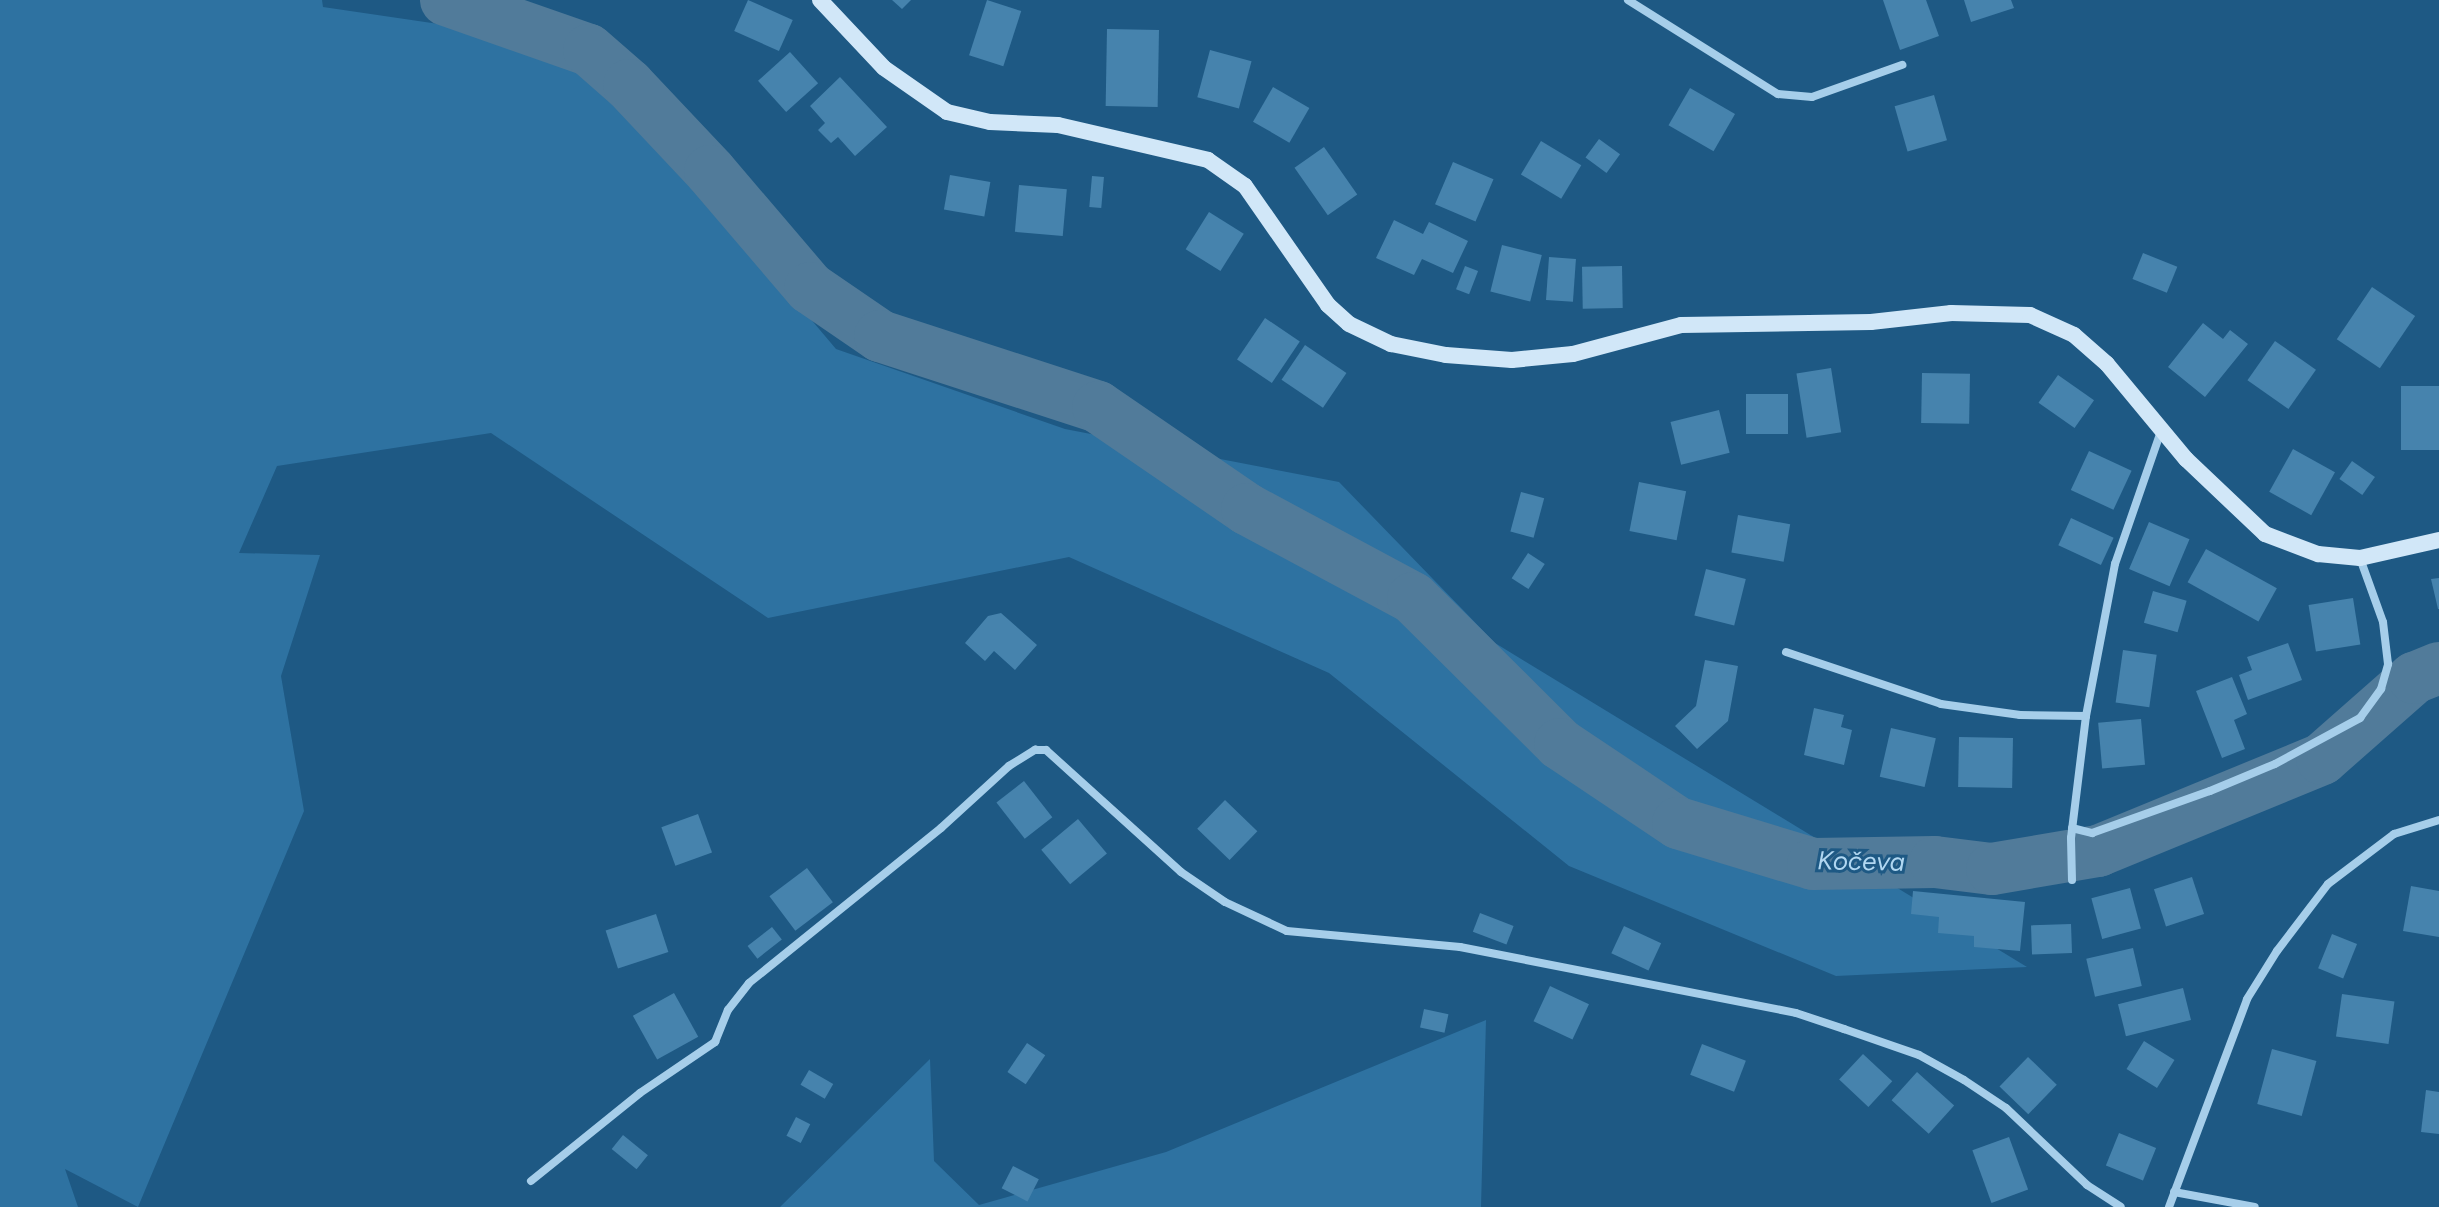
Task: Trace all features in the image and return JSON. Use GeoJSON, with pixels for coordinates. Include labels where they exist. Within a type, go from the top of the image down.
{"type":"FeatureCollection","features":[{"type":"Feature","properties":{"kind":"main road"},"geometry":{"type":"LineString","coordinates":[[820,0],[884,68],[947,112],[990,122],[1074,128],[1208,160],[1245,186],[1328,305],[1349,324],[1391,344],[1446,355],[1512,360],[1573,354],[1681,325],[1871,322],[1951,313],[2030,315],[2074,335],[2107,364],[2221,497],[2265,534],[2318,554],[2360,558],[2439,540]]}},
{"type":"Feature","properties":{"kind":"street"},"geometry":{"type":"LineString","coordinates":[[1628,0],[1778,94],[1812,97],[1902,65]]}},
{"type":"Feature","properties":{"kind":"street"},"geometry":{"type":"LineString","coordinates":[[2072,878],[2071,838],[2086,716],[2115,564],[2161,430]]}},
{"type":"Feature","properties":{"kind":"street"},"geometry":{"type":"LineString","coordinates":[[2072,828],[2092,833],[2210,791],[2275,764],[2360,718],[2381,689],[2388,664],[2383,622],[2360,558]]}},
{"type":"Feature","properties":{"kind":"street"},"geometry":{"type":"LineString","coordinates":[[1786,652],[1941,704],[2020,715],[2086,716]]}},
{"type":"Feature","properties":{"kind":"street"},"geometry":{"type":"LineString","coordinates":[[531,1181],[640,1093],[715,1042],[728,1010],[749,983],[941,828],[1009,766],[1035,750],[1046,750],[1181,872],[1225,902],[1287,931],[1460,947],[1796,1013],[1919,1055],[1964,1080],[2006,1108],[2087,1185],[2121,1207]]}},
{"type":"Feature","properties":{"kind":"street"},"geometry":{"type":"LineString","coordinates":[[2169,1207],[2247,999],[2277,951],[2328,884],[2394,834],[2439,820]]}},
{"type":"Feature","properties":{"kind":"street"},"geometry":{"type":"LineString","coordinates":[[2174,1192],[2255,1207]]}},
{"type":"Feature","properties":{"kind":"shaded area"},"geometry":{"type":"Polygon","coordinates":[[[0,0],[322,0],[323,7],[560,42],[678,162],[836,349],[1065,429],[1339,482],[1495,643],[2027,967],[1836,976],[1569,866],[1329,673],[1069,557],[768,618],[491,433],[277,466],[239,553],[320,555],[281,676],[304,811],[138,1207],[65,1169],[78,1207],[0,1207],[0,0]]]}},
{"type":"Feature","properties":{"kind":"shaded area"},"geometry":{"type":"Polygon","coordinates":[[[1486,1020],[1481,1207],[780,1207],[930,1059],[934,1161],[979,1205],[1166,1152],[1486,1020]]]}},
{"type":"Feature","properties":{"kind":"building"},"geometry":{"type":"Polygon","coordinates":[[[748,0],[793,20],[779,51],[734,31],[748,0]]]}},
{"type":"Feature","properties":{"kind":"building"},"geometry":{"type":"Polygon","coordinates":[[[892,0],[911,0],[902,9],[892,0]]]}},
{"type":"Feature","properties":{"kind":"building"},"geometry":{"type":"Polygon","coordinates":[[[987,0],[1021,11],[1003,66],[969,55],[987,0]]]}},
{"type":"Feature","properties":{"kind":"building"},"geometry":{"type":"Polygon","coordinates":[[[1883,0],[1926,0],[1939,36],[1900,50],[1883,0]]]}},
{"type":"Feature","properties":{"kind":"building"},"geometry":{"type":"Polygon","coordinates":[[[1964,0],[2011,0],[2014,8],[1971,22],[1964,0]]]}},
{"type":"Feature","properties":{"kind":"building"},"geometry":{"type":"Polygon","coordinates":[[[1107,29],[1159,30],[1158,107],[1106,106],[1107,29]]]}},
{"type":"Feature","properties":{"kind":"building"},"geometry":{"type":"Polygon","coordinates":[[[1210,50],[1252,61],[1239,108],[1197,97],[1210,50]]]}},
{"type":"Feature","properties":{"kind":"building"},"geometry":{"type":"Polygon","coordinates":[[[790,52],[818,83],[786,112],[758,81],[790,52]]]}},
{"type":"Feature","properties":{"kind":"building"},"geometry":{"type":"Polygon","coordinates":[[[840,77],[887,127],[855,156],[838,137],[831,143],[818,130],[825,123],[810,106],[840,77]]]}},
{"type":"Feature","properties":{"kind":"building"},"geometry":{"type":"Polygon","coordinates":[[[1273,87],[1309,108],[1289,143],[1253,122],[1273,87]]]}},
{"type":"Feature","properties":{"kind":"building"},"geometry":{"type":"Polygon","coordinates":[[[1690,88],[1735,114],[1714,151],[1668,125],[1690,88]]]}},
{"type":"Feature","properties":{"kind":"building"},"geometry":{"type":"Polygon","coordinates":[[[1934,95],[1947,140],[1908,151],[1895,106],[1934,95]]]}},
{"type":"Feature","properties":{"kind":"building"},"geometry":{"type":"Polygon","coordinates":[[[1599,139],[1620,154],[1607,173],[1585,158],[1599,139]]]}},
{"type":"Feature","properties":{"kind":"building"},"geometry":{"type":"Polygon","coordinates":[[[1541,141],[1581,165],[1561,199],[1521,174],[1541,141]]]}},
{"type":"Feature","properties":{"kind":"building"},"geometry":{"type":"Polygon","coordinates":[[[1324,147],[1357,195],[1328,215],[1295,168],[1324,147]]]}},
{"type":"Feature","properties":{"kind":"building"},"geometry":{"type":"Polygon","coordinates":[[[1453,162],[1494,179],[1476,222],[1435,204],[1453,162]]]}},
{"type":"Feature","properties":{"kind":"building"},"geometry":{"type":"Polygon","coordinates":[[[950,175],[990,182],[984,217],[944,209],[950,175]]]}},
{"type":"Feature","properties":{"kind":"building"},"geometry":{"type":"Polygon","coordinates":[[[1092,176],[1104,177],[1101,208],[1089,207],[1092,176]]]}},
{"type":"Feature","properties":{"kind":"building"},"geometry":{"type":"Polygon","coordinates":[[[1019,185],[1067,189],[1063,236],[1015,232],[1019,185]]]}},
{"type":"Feature","properties":{"kind":"building"},"geometry":{"type":"Polygon","coordinates":[[[1209,212],[1244,234],[1220,271],[1186,249],[1209,212]]]}},
{"type":"Feature","properties":{"kind":"building"},"geometry":{"type":"Polygon","coordinates":[[[1394,220],[1423,234],[1429,222],[1468,241],[1453,273],[1422,259],[1414,275],[1376,258],[1394,220]]]}},
{"type":"Feature","properties":{"kind":"building"},"geometry":{"type":"Polygon","coordinates":[[[1502,245],[1542,255],[1530,301],[1490,292],[1502,245]]]}},
{"type":"Feature","properties":{"kind":"building"},"geometry":{"type":"Polygon","coordinates":[[[2143,253],[2177,267],[2167,293],[2133,279],[2143,253]]]}},
{"type":"Feature","properties":{"kind":"building"},"geometry":{"type":"Polygon","coordinates":[[[1549,257],[1576,259],[1573,302],[1546,300],[1549,257]]]}},
{"type":"Feature","properties":{"kind":"building"},"geometry":{"type":"Polygon","coordinates":[[[1465,266],[1478,271],[1469,294],[1456,289],[1465,266]]]}},
{"type":"Feature","properties":{"kind":"building"},"geometry":{"type":"Polygon","coordinates":[[[1622,266],[1623,308],[1583,309],[1582,267],[1622,266]]]}},
{"type":"Feature","properties":{"kind":"building"},"geometry":{"type":"Polygon","coordinates":[[[2372,287],[2415,316],[2380,368],[2337,339],[2372,287]]]}},
{"type":"Feature","properties":{"kind":"building"},"geometry":{"type":"Polygon","coordinates":[[[1265,318],[1300,341],[1272,383],[1237,359],[1265,318]]]}},
{"type":"Feature","properties":{"kind":"building"},"geometry":{"type":"Polygon","coordinates":[[[2203,323],[2223,339],[2230,330],[2248,344],[2205,397],[2168,367],[2203,323]]]}},
{"type":"Feature","properties":{"kind":"building"},"geometry":{"type":"Polygon","coordinates":[[[2275,341],[2316,370],[2288,409],[2247,380],[2275,341]]]}},
{"type":"Feature","properties":{"kind":"building"},"geometry":{"type":"Polygon","coordinates":[[[1305,345],[1346,373],[1323,408],[1282,380],[1305,345]]]}},
{"type":"Feature","properties":{"kind":"building"},"geometry":{"type":"Polygon","coordinates":[[[1831,368],[1841,432],[1807,438],[1796,373],[1831,368]]]}},
{"type":"Feature","properties":{"kind":"building"},"geometry":{"type":"Polygon","coordinates":[[[1922,373],[1970,374],[1969,424],[1921,423],[1922,373]]]}},
{"type":"Feature","properties":{"kind":"building"},"geometry":{"type":"Polygon","coordinates":[[[2058,375],[2094,400],[2075,428],[2038,403],[2058,375]]]}},
{"type":"Feature","properties":{"kind":"building"},"geometry":{"type":"Polygon","coordinates":[[[2401,386],[2439,386],[2439,450],[2401,450],[2401,386]]]}},
{"type":"Feature","properties":{"kind":"building"},"geometry":{"type":"Polygon","coordinates":[[[1746,394],[1788,394],[1788,434],[1746,434],[1746,394]]]}},
{"type":"Feature","properties":{"kind":"building"},"geometry":{"type":"Polygon","coordinates":[[[1719,410],[1730,453],[1681,465],[1670,422],[1719,410]]]}},
{"type":"Feature","properties":{"kind":"building"},"geometry":{"type":"Polygon","coordinates":[[[2293,449],[2335,472],[2311,515],[2269,492],[2293,449]]]}},
{"type":"Feature","properties":{"kind":"building"},"geometry":{"type":"Polygon","coordinates":[[[2089,451],[2132,471],[2113,510],[2071,490],[2089,451]]]}},
{"type":"Feature","properties":{"kind":"building"},"geometry":{"type":"Polygon","coordinates":[[[2352,461],[2375,477],[2362,495],[2339,479],[2352,461]]]}},
{"type":"Feature","properties":{"kind":"building"},"geometry":{"type":"Polygon","coordinates":[[[1639,482],[1686,491],[1677,540],[1629,531],[1639,482]]]}},
{"type":"Feature","properties":{"kind":"building"},"geometry":{"type":"Polygon","coordinates":[[[1521,492],[1544,498],[1534,538],[1510,532],[1521,492]]]}},
{"type":"Feature","properties":{"kind":"building"},"geometry":{"type":"Polygon","coordinates":[[[1738,515],[1790,524],[1784,562],[1731,552],[1738,515]]]}},
{"type":"Feature","properties":{"kind":"building"},"geometry":{"type":"Polygon","coordinates":[[[2071,518],[2114,538],[2101,565],[2058,545],[2071,518]]]}},
{"type":"Feature","properties":{"kind":"building"},"geometry":{"type":"Polygon","coordinates":[[[2149,522],[2190,539],[2170,586],[2129,569],[2149,522]]]}},
{"type":"Feature","properties":{"kind":"building"},"geometry":{"type":"Polygon","coordinates":[[[2206,549],[2277,588],[2258,622],[2188,582],[2206,549]]]}},
{"type":"Feature","properties":{"kind":"building"},"geometry":{"type":"Polygon","coordinates":[[[1528,553],[1545,564],[1528,589],[1512,578],[1528,553]]]}},
{"type":"Feature","properties":{"kind":"building"},"geometry":{"type":"Polygon","coordinates":[[[1706,569],[1746,579],[1734,625],[1694,616],[1706,569]]]}},
{"type":"Feature","properties":{"kind":"building"},"geometry":{"type":"Polygon","coordinates":[[[2439,578],[2439,609],[2438,609],[2431,579],[2439,578]]]}},
{"type":"Feature","properties":{"kind":"building"},"geometry":{"type":"Polygon","coordinates":[[[2153,591],[2187,601],[2178,632],[2144,623],[2153,591]]]}},
{"type":"Feature","properties":{"kind":"building"},"geometry":{"type":"Polygon","coordinates":[[[2353,598],[2360,644],[2316,651],[2309,605],[2353,598]]]}},
{"type":"Feature","properties":{"kind":"building"},"geometry":{"type":"Polygon","coordinates":[[[1001,613],[1037,645],[1015,670],[994,651],[985,661],[965,643],[988,616],[1001,613]]]}},
{"type":"Feature","properties":{"kind":"building"},"geometry":{"type":"Polygon","coordinates":[[[2288,643],[2302,680],[2248,700],[2239,675],[2252,670],[2247,657],[2288,643]]]}},
{"type":"Feature","properties":{"kind":"building"},"geometry":{"type":"Polygon","coordinates":[[[2123,650],[2157,655],[2149,707],[2116,702],[2123,650]]]}},
{"type":"Feature","properties":{"kind":"building"},"geometry":{"type":"Polygon","coordinates":[[[1705,660],[1738,666],[1728,721],[1697,749],[1675,726],[1696,706],[1705,660]]]}},
{"type":"Feature","properties":{"kind":"building"},"geometry":{"type":"Polygon","coordinates":[[[2232,677],[2247,714],[2234,720],[2245,749],[2222,758],[2196,691],[2232,677]]]}},
{"type":"Feature","properties":{"kind":"building"},"geometry":{"type":"Polygon","coordinates":[[[1814,708],[1844,715],[1841,727],[1852,730],[1844,765],[1804,755],[1814,708]]]}},
{"type":"Feature","properties":{"kind":"building"},"geometry":{"type":"Polygon","coordinates":[[[2141,719],[2145,765],[2102,769],[2098,723],[2141,719]]]}},
{"type":"Feature","properties":{"kind":"building"},"geometry":{"type":"Polygon","coordinates":[[[1891,728],[1936,738],[1925,787],[1880,777],[1891,728]]]}},
{"type":"Feature","properties":{"kind":"building"},"geometry":{"type":"Polygon","coordinates":[[[1959,737],[2013,738],[2012,788],[1958,787],[1959,737]]]}},
{"type":"Feature","properties":{"kind":"building"},"geometry":{"type":"Polygon","coordinates":[[[1024,781],[1052,817],[1025,839],[996,803],[1024,781]]]}},
{"type":"Feature","properties":{"kind":"building"},"geometry":{"type":"Polygon","coordinates":[[[1225,800],[1257,831],[1230,860],[1197,829],[1225,800]]]}},
{"type":"Feature","properties":{"kind":"building"},"geometry":{"type":"Polygon","coordinates":[[[698,814],[712,853],[675,866],[661,827],[698,814]]]}},
{"type":"Feature","properties":{"kind":"building"},"geometry":{"type":"Polygon","coordinates":[[[1078,819],[1107,853],[1070,884],[1041,850],[1078,819]]]}},
{"type":"Feature","properties":{"kind":"building"},"geometry":{"type":"Polygon","coordinates":[[[807,868],[833,902],[795,931],[769,896],[807,868]]]}},
{"type":"Feature","properties":{"kind":"building"},"geometry":{"type":"Polygon","coordinates":[[[2192,877],[2204,914],[2166,926],[2154,889],[2192,877]]]}},
{"type":"Feature","properties":{"kind":"building"},"geometry":{"type":"Polygon","coordinates":[[[2411,886],[2439,891],[2439,937],[2403,931],[2411,886]]]}},
{"type":"Feature","properties":{"kind":"building"},"geometry":{"type":"Polygon","coordinates":[[[2130,888],[2141,929],[2102,939],[2091,898],[2130,888]]]}},
{"type":"Feature","properties":{"kind":"building"},"geometry":{"type":"Polygon","coordinates":[[[1913,891],[2025,902],[2020,951],[1974,947],[1974,936],[1938,933],[1939,917],[1911,914],[1913,891]]]}},
{"type":"Feature","properties":{"kind":"building"},"geometry":{"type":"Polygon","coordinates":[[[1480,913],[1514,926],[1506,945],[1473,932],[1480,913]]]}},
{"type":"Feature","properties":{"kind":"building"},"geometry":{"type":"Polygon","coordinates":[[[656,914],[668,952],[618,968],[606,930],[656,914]]]}},
{"type":"Feature","properties":{"kind":"building"},"geometry":{"type":"Polygon","coordinates":[[[2071,924],[2072,953],[2032,954],[2031,925],[2071,924]]]}},
{"type":"Feature","properties":{"kind":"building"},"geometry":{"type":"Polygon","coordinates":[[[1624,926],[1661,943],[1648,971],[1611,953],[1624,926]]]}},
{"type":"Feature","properties":{"kind":"building"},"geometry":{"type":"Polygon","coordinates":[[[772,927],[782,940],[757,959],[748,946],[772,927]]]}},
{"type":"Feature","properties":{"kind":"building"},"geometry":{"type":"Polygon","coordinates":[[[2332,934],[2357,944],[2343,978],[2318,968],[2332,934]]]}},
{"type":"Feature","properties":{"kind":"building"},"geometry":{"type":"Polygon","coordinates":[[[2133,948],[2142,986],[2095,997],[2086,959],[2133,948]]]}},
{"type":"Feature","properties":{"kind":"building"},"geometry":{"type":"Polygon","coordinates":[[[1550,986],[1589,1004],[1572,1040],[1534,1021],[1550,986]]]}},
{"type":"Feature","properties":{"kind":"building"},"geometry":{"type":"Polygon","coordinates":[[[2183,988],[2191,1020],[2126,1036],[2118,1004],[2183,988]]]}},
{"type":"Feature","properties":{"kind":"building"},"geometry":{"type":"Polygon","coordinates":[[[674,993],[698,1037],[657,1060],[633,1016],[674,993]]]}},
{"type":"Feature","properties":{"kind":"building"},"geometry":{"type":"Polygon","coordinates":[[[2342,994],[2394,1001],[2388,1044],[2336,1037],[2342,994]]]}},
{"type":"Feature","properties":{"kind":"building"},"geometry":{"type":"Polygon","coordinates":[[[1424,1009],[1448,1014],[1445,1033],[1420,1028],[1424,1009]]]}},
{"type":"Feature","properties":{"kind":"building"},"geometry":{"type":"Polygon","coordinates":[[[2144,1041],[2175,1060],[2157,1088],[2127,1069],[2144,1041]]]}},
{"type":"Feature","properties":{"kind":"building"},"geometry":{"type":"Polygon","coordinates":[[[1027,1043],[1045,1055],[1026,1084],[1007,1072],[1027,1043]]]}},
{"type":"Feature","properties":{"kind":"building"},"geometry":{"type":"Polygon","coordinates":[[[1702,1044],[1746,1061],[1734,1092],[1690,1075],[1702,1044]]]}},
{"type":"Feature","properties":{"kind":"building"},"geometry":{"type":"Polygon","coordinates":[[[2272,1049],[2316,1061],[2302,1116],[2257,1104],[2272,1049]]]}},
{"type":"Feature","properties":{"kind":"building"},"geometry":{"type":"Polygon","coordinates":[[[1863,1054],[1892,1081],[1868,1107],[1839,1080],[1863,1054]]]}},
{"type":"Feature","properties":{"kind":"building"},"geometry":{"type":"Polygon","coordinates":[[[2028,1057],[2057,1085],[2028,1114],[2000,1086],[2028,1057]]]}},
{"type":"Feature","properties":{"kind":"building"},"geometry":{"type":"Polygon","coordinates":[[[809,1070],[833,1084],[825,1099],[800,1085],[809,1070]]]}},
{"type":"Feature","properties":{"kind":"building"},"geometry":{"type":"Polygon","coordinates":[[[1917,1072],[1954,1105],[1929,1134],[1892,1100],[1917,1072]]]}},
{"type":"Feature","properties":{"kind":"building"},"geometry":{"type":"Polygon","coordinates":[[[2426,1090],[2439,1092],[2439,1134],[2421,1132],[2426,1090]]]}},
{"type":"Feature","properties":{"kind":"building"},"geometry":{"type":"Polygon","coordinates":[[[796,1117],[810,1124],[801,1143],[786,1136],[796,1117]]]}},
{"type":"Feature","properties":{"kind":"building"},"geometry":{"type":"Polygon","coordinates":[[[2119,1133],[2156,1148],[2143,1180],[2106,1165],[2119,1133]]]}},
{"type":"Feature","properties":{"kind":"building"},"geometry":{"type":"Polygon","coordinates":[[[623,1135],[648,1155],[637,1169],[612,1149],[623,1135]]]}},
{"type":"Feature","properties":{"kind":"building"},"geometry":{"type":"Polygon","coordinates":[[[2009,1137],[2028,1190],[1992,1203],[1972,1150],[2009,1137]]]}},
{"type":"Feature","properties":{"kind":"building"},"geometry":{"type":"Polygon","coordinates":[[[1013,1166],[1039,1179],[1027,1201],[1002,1188],[1013,1166]]]}},
{"type":"Feature","properties":{"kind":"waterway","name":"Kočeva"},"geometry":{"type":"LineString","coordinates":[[446,0],[589,50],[629,85],[710,171],[810,288],[880,336],[1098,407],[1247,509],[1413,598],[1560,744],[1678,823],[1813,864],[1935,862],[1992,869],[2098,851],[2322,759],[2414,678],[2439,668]]}}]}
